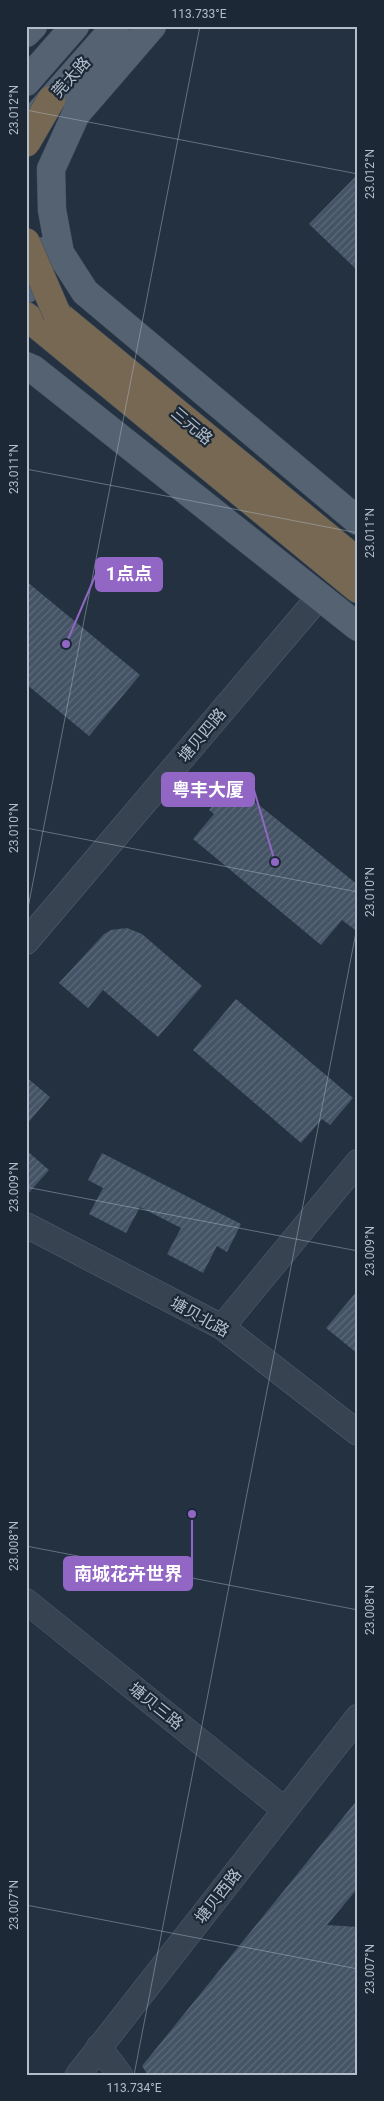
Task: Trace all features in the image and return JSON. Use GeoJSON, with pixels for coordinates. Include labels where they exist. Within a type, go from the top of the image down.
{"type":"FeatureCollection","features":[{"type":"Feature","properties":{"kind":"highway"},"geometry":{"type":"LineString","coordinates":[[26,143],[51,100]]}},
{"type":"Feature","properties":{"kind":"highway"},"geometry":{"type":"LineString","coordinates":[[26,242],[44,326]]}},
{"type":"Feature","properties":{"kind":"highway","name":"三元路"},"geometry":{"type":"LineString","coordinates":[[26,289],[44,326],[358,589]]}},
{"type":"Feature","properties":{"kind":"highway","name":"三元路"},"geometry":{"type":"LineString","coordinates":[[26,316],[44,326],[358,562]]}},
{"type":"Feature","properties":{"kind":"main road"},"geometry":{"type":"LineString","coordinates":[[26,33],[33,26]]}},
{"type":"Feature","properties":{"kind":"main road"},"geometry":{"type":"LineString","coordinates":[[26,82],[76,26]]}},
{"type":"Feature","properties":{"kind":"main road","name":"莞太路"},"geometry":{"type":"LineString","coordinates":[[26,130],[116,26]]}},
{"type":"Feature","properties":{"kind":"main road"},"geometry":{"type":"LineString","coordinates":[[26,289],[44,256],[52,210],[51,170],[76,114],[152,26]]}},
{"type":"Feature","properties":{"kind":"main road"},"geometry":{"type":"LineString","coordinates":[[26,130],[45,165],[60,253],[85,292],[358,521]]}},
{"type":"Feature","properties":{"kind":"main road"},"geometry":{"type":"LineString","coordinates":[[26,366],[34,370],[358,627]]}},
{"type":"Feature","properties":{"kind":"street","name":"塘贝四路"},"geometry":{"type":"LineString","coordinates":[[26,942],[319,597]]}},
{"type":"Feature","properties":{"kind":"street"},"geometry":{"type":"LineString","coordinates":[[222,1327],[358,1162]]}},
{"type":"Feature","properties":{"kind":"street","name":"塘贝北路"},"geometry":{"type":"LineString","coordinates":[[26,1225],[222,1327],[358,1433]]}},
{"type":"Feature","properties":{"kind":"street","name":"塘贝三路"},"geometry":{"type":"LineString","coordinates":[[26,1601],[285,1810]]}},
{"type":"Feature","properties":{"kind":"street","name":"塘贝西路"},"geometry":{"type":"LineString","coordinates":[[78,2075],[358,1717]]}},
{"type":"Feature","properties":{"kind":"street"},"geometry":{"type":"LineString","coordinates":[[100,2047],[120,2075]]}},
{"type":"Feature","properties":{"kind":"building"},"geometry":{"type":"Polygon","coordinates":[[[358,174],[358,271],[309,224],[358,174]]]}},
{"type":"Feature","properties":{"kind":"building"},"geometry":{"type":"Polygon","coordinates":[[[26,581],[140,675],[89,736],[26,684],[26,581]]]}},
{"type":"Feature","properties":{"kind":"building"},"geometry":{"type":"Polygon","coordinates":[[[227,788],[259,805],[358,885],[358,932],[342,920],[321,945],[193,839],[214,814],[209,810],[227,788]]]}},
{"type":"Feature","properties":{"kind":"building"},"geometry":{"type":"Polygon","coordinates":[[[127,928],[142,934],[202,986],[158,1037],[103,990],[88,1008],[59,983],[104,934],[111,930],[127,928]]]}},
{"type":"Feature","properties":{"kind":"building"},"geometry":{"type":"Polygon","coordinates":[[[236,999],[353,1098],[330,1125],[322,1119],[301,1143],[193,1050],[236,999]]]}},
{"type":"Feature","properties":{"kind":"building"},"geometry":{"type":"Polygon","coordinates":[[[26,1077],[50,1097],[26,1125],[26,1077]]]}},
{"type":"Feature","properties":{"kind":"building"},"geometry":{"type":"Polygon","coordinates":[[[26,1150],[49,1170],[26,1196],[26,1150]]]}},
{"type":"Feature","properties":{"kind":"building"},"geometry":{"type":"Polygon","coordinates":[[[102,1153],[241,1224],[227,1252],[217,1246],[203,1273],[167,1254],[181,1228],[140,1207],[126,1233],[89,1214],[103,1188],[88,1180],[102,1153]]]}},
{"type":"Feature","properties":{"kind":"building"},"geometry":{"type":"Polygon","coordinates":[[[358,1290],[358,1354],[326,1328],[358,1290]]]}},
{"type":"Feature","properties":{"kind":"building"},"geometry":{"type":"Polygon","coordinates":[[[358,1799],[358,1888],[327,1925],[358,1927],[358,2075],[148,2075],[142,2066],[358,1799]]]}},
{"type":"Feature","properties":{"kind":"place","name":"1点点"},"geometry":{"type":"Point","coordinates":[66,644]}},
{"type":"Feature","properties":{"kind":"place","name":"粤丰大厦"},"geometry":{"type":"Point","coordinates":[275,862]}},
{"type":"Feature","properties":{"kind":"place","name":"南城花卉世界"},"geometry":{"type":"Point","coordinates":[192,1514]}}]}
